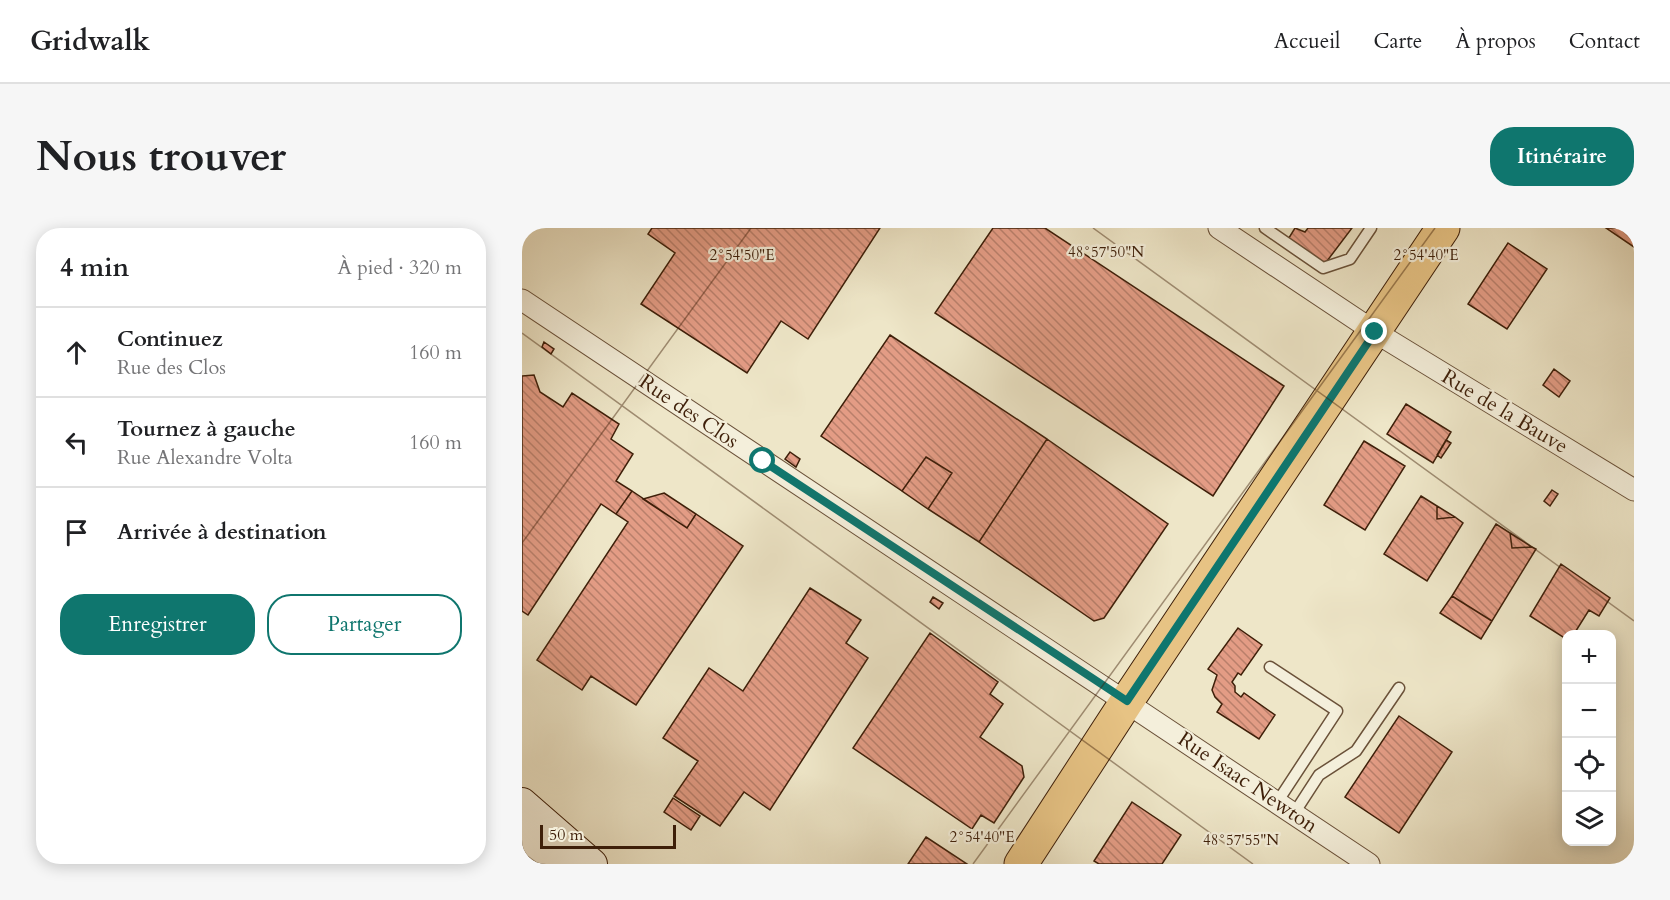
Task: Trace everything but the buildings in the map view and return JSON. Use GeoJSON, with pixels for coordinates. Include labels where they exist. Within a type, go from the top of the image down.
{"type":"FeatureCollection","features":[{"type":"Feature","properties":{"kind":"main road"},"geometry":{"type":"LineString","coordinates":[[1022,864],[1127,701],[1443,228]]}},
{"type":"Feature","properties":{"kind":"street","name":"Rue de la Bauve"},"geometry":{"type":"LineString","coordinates":[[1228,230],[1375,332],[1634,490]]}},
{"type":"Feature","properties":{"kind":"street","name":"Rue des Clos"},"geometry":{"type":"LineString","coordinates":[[522,300],[1127,701]]}},
{"type":"Feature","properties":{"kind":"street","name":"Rue Isaac Newton"},"geometry":{"type":"LineString","coordinates":[[1127,701],[1369,864]]}},
{"type":"Feature","properties":{"kind":"street"},"geometry":{"type":"LineString","coordinates":[[522,803],[592,864]]}},
{"type":"Feature","properties":{"kind":"street"},"geometry":{"type":"LineString","coordinates":[[522,828],[555,864]]}},
{"type":"Feature","properties":{"kind":"lane"},"geometry":{"type":"LineString","coordinates":[[1265,228],[1323,268],[1350,259],[1371,228]]}},
{"type":"Feature","properties":{"kind":"lane"},"geometry":{"type":"LineString","coordinates":[[1270,667],[1337,711],[1286,807]]}},
{"type":"Feature","properties":{"kind":"lane"},"geometry":{"type":"LineString","coordinates":[[1286,807],[1319,775],[1356,751],[1399,688]]}},
{"type":"Feature","properties":{"kind":"route"},"geometry":{"type":"LineString","coordinates":[[763,461],[1127,701],[1375,332]]}}]}
